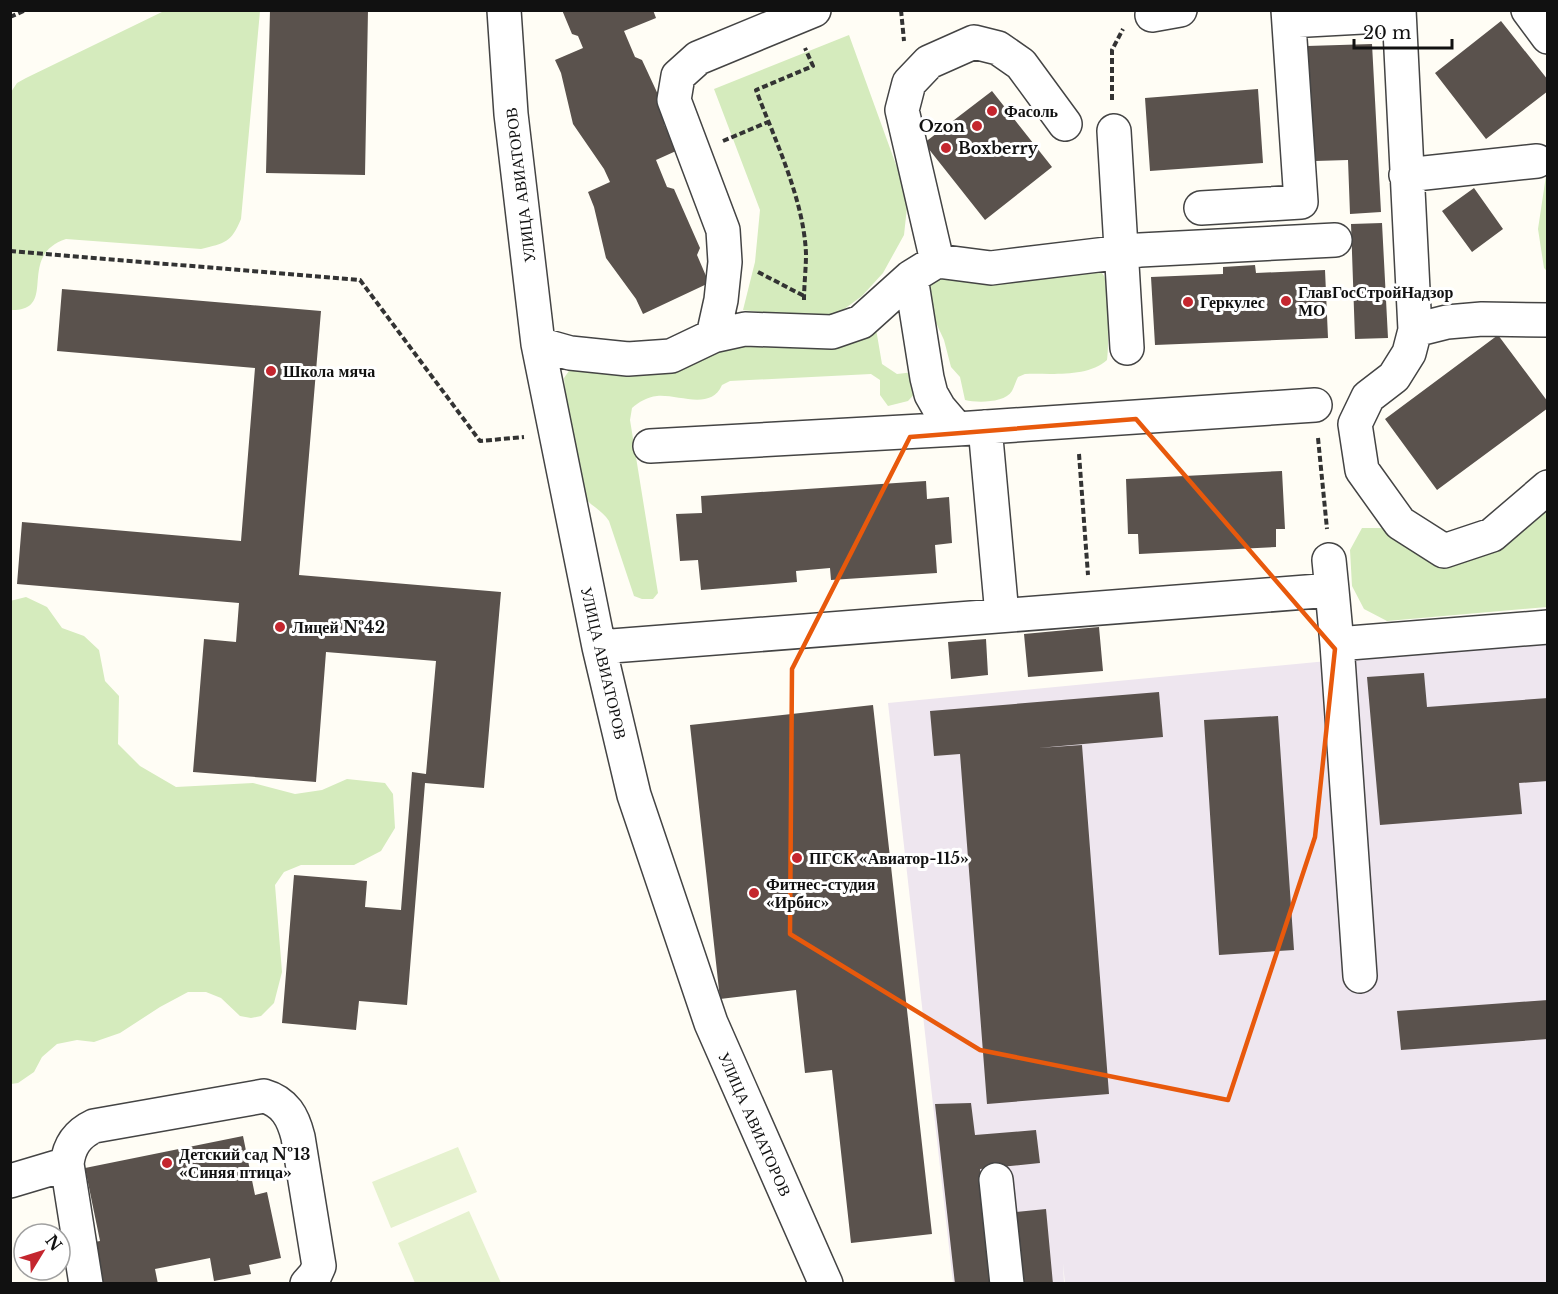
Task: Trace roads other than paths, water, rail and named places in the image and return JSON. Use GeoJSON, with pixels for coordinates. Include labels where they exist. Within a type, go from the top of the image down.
{"type":"FeatureCollection","features":[{"type":"Feature","properties":{"kind":"street","name":"УЛИЦА АВИАТОРОВ"},"geometry":{"type":"LineString","coordinates":[[504,10],[511,114],[538,344],[599,647],[634,795],[711,1023],[826,1284]]}},
{"type":"Feature","properties":{"kind":"street"},"geometry":{"type":"LineString","coordinates":[[1528,10],[1548,38]]}},
{"type":"Feature","properties":{"kind":"street"},"geometry":{"type":"LineString","coordinates":[[1201,207],[1301,202],[1289,16],[1399,13],[1415,330],[1409,353],[1394,377],[1368,397],[1355,424],[1362,470],[1400,523],[1444,551],[1492,535],[1548,487]]}},
{"type":"Feature","properties":{"kind":"street"},"geometry":{"type":"LineString","coordinates":[[713,336],[721,300],[725,262],[723,230],[674,100],[678,76],[698,58],[804,15]]}},
{"type":"Feature","properties":{"kind":"street"},"geometry":{"type":"LineString","coordinates":[[1002,615],[971,428],[939,408],[931,394],[927,378],[924,269],[902,110],[909,83],[929,62],[974,42],[998,48],[1021,64],[1065,124]]}},
{"type":"Feature","properties":{"kind":"street"},"geometry":{"type":"LineString","coordinates":[[1114,131],[1127,348]]}},
{"type":"Feature","properties":{"kind":"street"},"geometry":{"type":"LineString","coordinates":[[1406,175],[1537,161]]}},
{"type":"Feature","properties":{"kind":"street"},"geometry":{"type":"LineString","coordinates":[[538,344],[570,353],[628,359],[671,356],[713,336],[745,329],[832,332],[861,322],[924,269],[992,268],[1120,253],[1335,240]]}},
{"type":"Feature","properties":{"kind":"street"},"geometry":{"type":"LineString","coordinates":[[1415,330],[1448,322],[1482,319],[1537,320],[1548,347]]}},
{"type":"Feature","properties":{"kind":"street"},"geometry":{"type":"LineString","coordinates":[[650,446],[1315,405]]}},
{"type":"Feature","properties":{"kind":"street"},"geometry":{"type":"LineString","coordinates":[[599,647],[1091,608],[1331,575],[1360,976]]}},
{"type":"Feature","properties":{"kind":"street"},"geometry":{"type":"LineString","coordinates":[[1337,644],[1548,627]]}},
{"type":"Feature","properties":{"kind":"street"},"geometry":{"type":"LineString","coordinates":[[86,1284],[67,1164],[68,1152],[82,1132],[94,1126],[264,1096],[275,1099],[285,1108],[293,1120],[298,1137],[319,1266],[307,1284]]}},
{"type":"Feature","properties":{"kind":"street"},"geometry":{"type":"LineString","coordinates":[[10,1180],[67,1164]]}},
{"type":"Feature","properties":{"kind":"street"},"geometry":{"type":"LineString","coordinates":[[996,1180],[1007,1284]]}},
{"type":"Feature","properties":{"kind":"place","name":"Фасоль"},"geometry":{"type":"Point","coordinates":[992,111]}},
{"type":"Feature","properties":{"kind":"place","name":"Ozon"},"geometry":{"type":"Point","coordinates":[977,126]}},
{"type":"Feature","properties":{"kind":"place","name":"Boxberry"},"geometry":{"type":"Point","coordinates":[946,148]}},
{"type":"Feature","properties":{"kind":"place","name":"ГлавГосСтройНадзор МО"},"geometry":{"type":"Point","coordinates":[1286,301]}},
{"type":"Feature","properties":{"kind":"place","name":"Геркулес"},"geometry":{"type":"Point","coordinates":[1188,302]}},
{"type":"Feature","properties":{"kind":"place","name":"Школа мяча"},"geometry":{"type":"Point","coordinates":[271,371]}},
{"type":"Feature","properties":{"kind":"place","name":"Лицей №42"},"geometry":{"type":"Point","coordinates":[280,627]}},
{"type":"Feature","properties":{"kind":"place","name":"ПГСК «Авиатор-115»"},"geometry":{"type":"Point","coordinates":[797,858]}},
{"type":"Feature","properties":{"kind":"place","name":"Фитнес-студия «Ирбис»"},"geometry":{"type":"Point","coordinates":[754,893]}},
{"type":"Feature","properties":{"kind":"place","name":"Детский сад №13 «Синяя птица»"},"geometry":{"type":"Point","coordinates":[167,1163]}}]}
